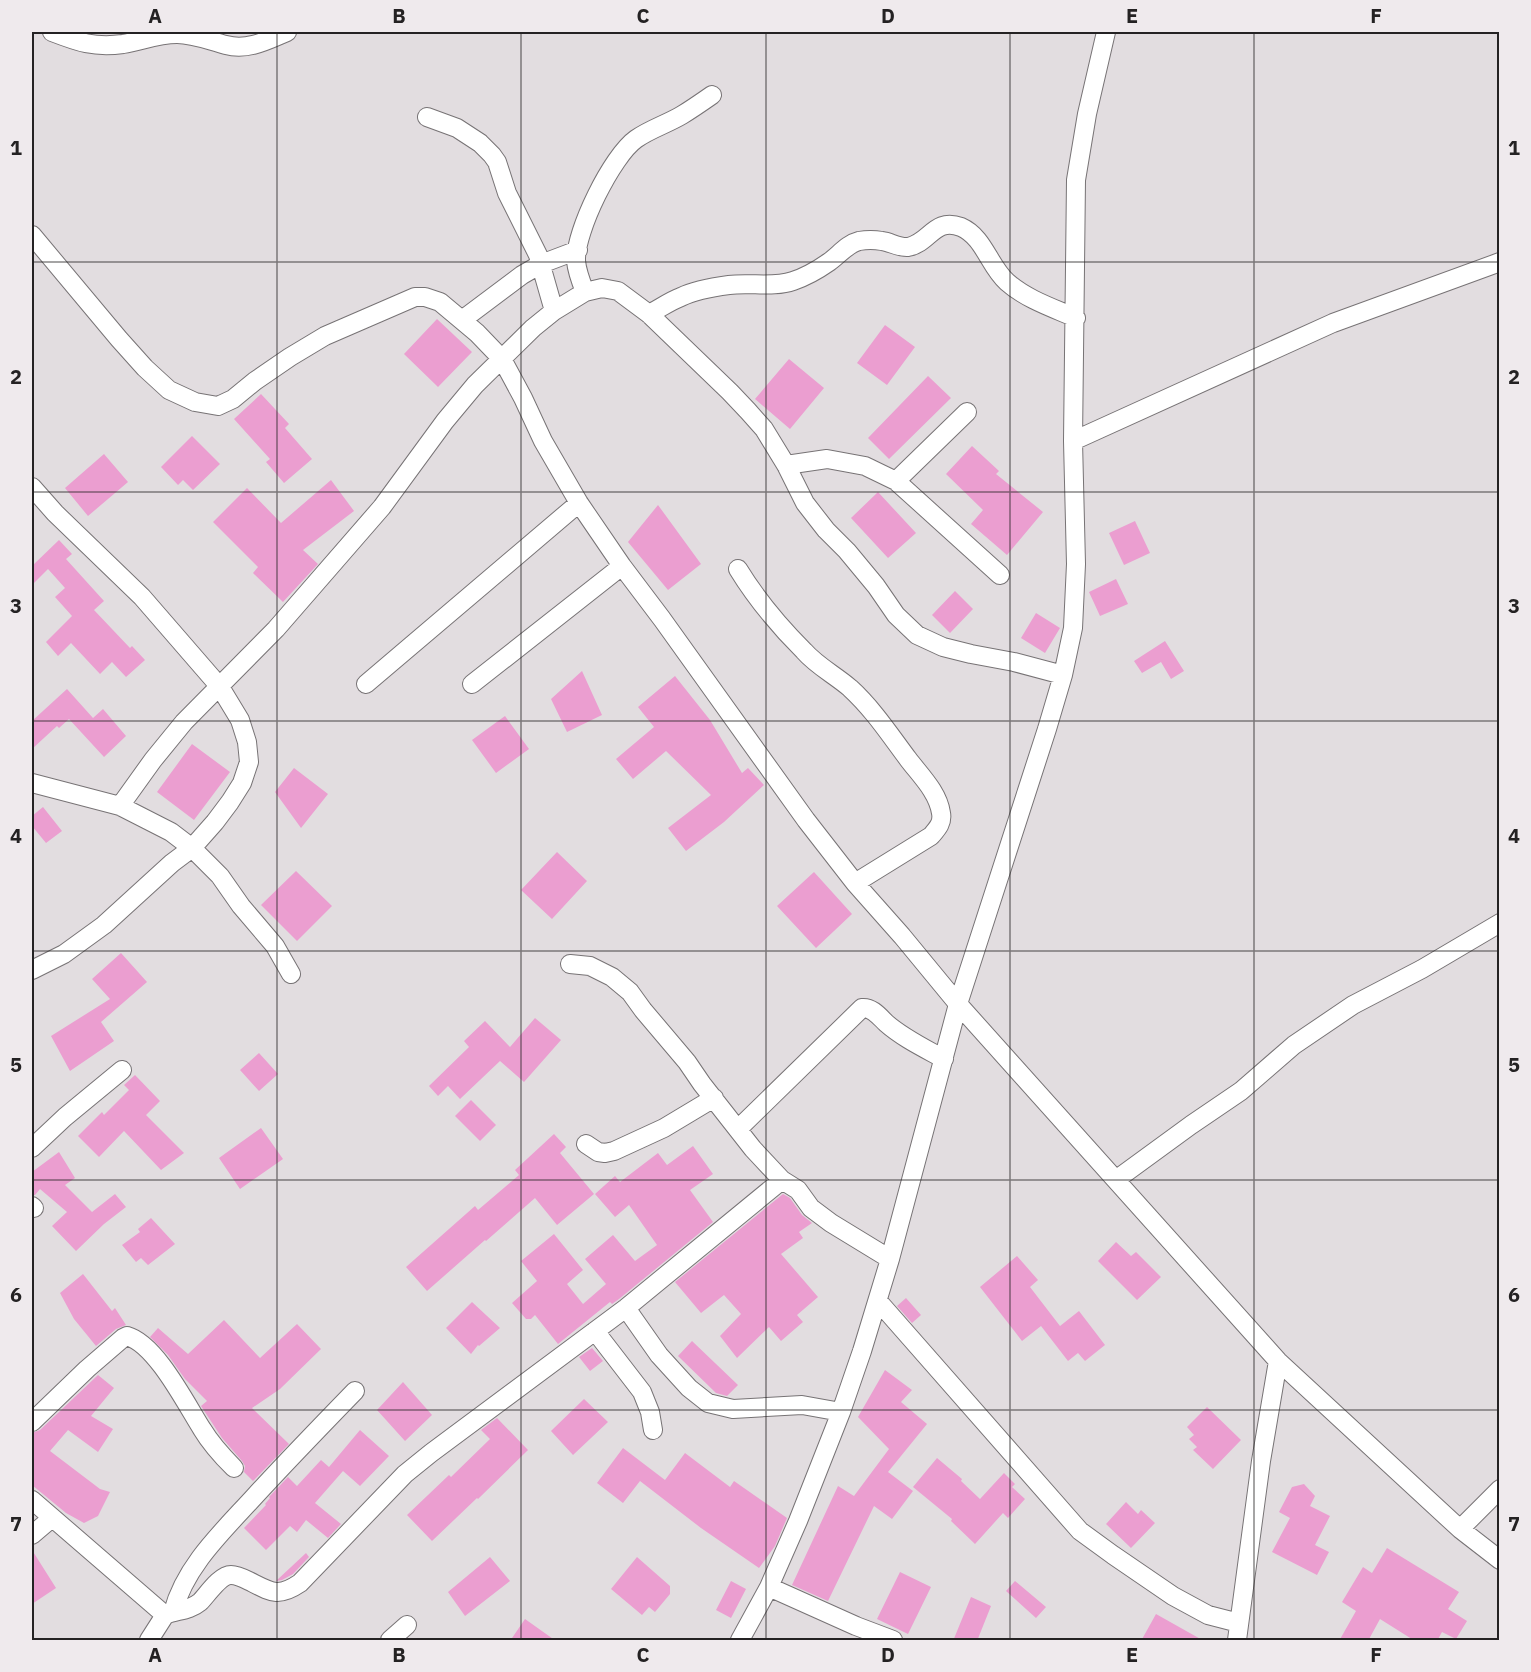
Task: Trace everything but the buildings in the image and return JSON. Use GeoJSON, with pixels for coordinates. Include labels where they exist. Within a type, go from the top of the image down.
{"type":"FeatureCollection","features":[{"type":"Feature","properties":{"kind":"street"},"geometry":{"type":"LineString","coordinates":[[52,32],[82,44],[98,46],[123,44],[164,34],[187,34],[229,46],[245,47],[262,43],[287,32]]}},
{"type":"Feature","properties":{"kind":"street"},"geometry":{"type":"LineString","coordinates":[[740,1641],[769,1587],[842,1412],[890,1259],[958,1004],[1063,675],[1073,628],[1076,564],[1073,441],[1076,180],[1087,114],[1106,32]]}},
{"type":"Feature","properties":{"kind":"street"},"geometry":{"type":"LineString","coordinates":[[585,292],[579,280],[576,260],[578,250],[589,213],[599,190],[621,154],[635,140],[684,114],[712,95]]}},
{"type":"Feature","properties":{"kind":"street"},"geometry":{"type":"LineString","coordinates":[[427,117],[457,128],[480,143],[497,162],[507,194],[534,245],[554,311]]}},
{"type":"Feature","properties":{"kind":"street"},"geometry":{"type":"LineString","coordinates":[[649,314],[681,297],[701,290],[729,285],[792,281],[859,242],[881,241],[906,247],[916,244],[935,228],[948,225],[969,231],[978,240],[994,268],[1007,282],[1031,297],[1076,318]]}},
{"type":"Feature","properties":{"kind":"street"},"geometry":{"type":"LineString","coordinates":[[32,235],[146,368],[169,390],[195,402],[218,406],[233,399],[290,357],[325,336],[415,297],[425,297],[440,302],[462,320],[502,359],[543,441],[579,503],[806,820],[855,883],[958,1004],[1278,1360],[1461,1528],[1500,1560]]}},
{"type":"Feature","properties":{"kind":"street"},"geometry":{"type":"LineString","coordinates":[[462,320],[522,275],[541,264],[578,250]]}},
{"type":"Feature","properties":{"kind":"street"},"geometry":{"type":"LineString","coordinates":[[1073,441],[1333,323],[1500,262]]}},
{"type":"Feature","properties":{"kind":"street"},"geometry":{"type":"LineString","coordinates":[[120,806],[184,722],[276,629],[382,507],[475,385],[533,328],[554,311],[585,292],[602,288],[618,291],[649,314],[748,411],[764,429],[806,504],[876,586],[896,615],[918,635],[943,647],[1063,675]]}},
{"type":"Feature","properties":{"kind":"street"},"geometry":{"type":"LineString","coordinates":[[896,481],[967,412]]}},
{"type":"Feature","properties":{"kind":"street"},"geometry":{"type":"LineString","coordinates":[[786,465],[827,459],[865,465],[896,481],[1000,575]]}},
{"type":"Feature","properties":{"kind":"street"},"geometry":{"type":"LineString","coordinates":[[32,487],[55,513],[142,597],[220,687],[240,720],[247,742],[249,762],[242,783],[230,802],[192,848],[172,863],[104,926],[64,954],[32,970]]}},
{"type":"Feature","properties":{"kind":"street"},"geometry":{"type":"LineString","coordinates":[[366,684],[579,503]]}},
{"type":"Feature","properties":{"kind":"street"},"geometry":{"type":"LineString","coordinates":[[472,684],[622,566]]}},
{"type":"Feature","properties":{"kind":"street"},"geometry":{"type":"LineString","coordinates":[[738,569],[755,596],[779,626],[807,654],[850,688],[875,715],[935,795],[941,811],[942,819],[939,828],[931,836],[855,883]]}},
{"type":"Feature","properties":{"kind":"street"},"geometry":{"type":"LineString","coordinates":[[34,786],[120,806],[171,832],[192,848],[220,876],[241,906],[275,946],[291,974]]}},
{"type":"Feature","properties":{"kind":"street"},"geometry":{"type":"LineString","coordinates":[[1117,1179],[1241,1091],[1294,1045],[1353,1005],[1422,969],[1500,923]]}},
{"type":"Feature","properties":{"kind":"street"},"geometry":{"type":"LineString","coordinates":[[570,964],[590,966],[612,977],[630,992],[769,1167],[782,1180],[798,1190],[811,1208],[890,1259]]}},
{"type":"Feature","properties":{"kind":"street"},"geometry":{"type":"LineString","coordinates":[[738,1129],[862,1008],[866,1007],[871,1010],[910,1041],[944,1059]]}},
{"type":"Feature","properties":{"kind":"street"},"geometry":{"type":"LineString","coordinates":[[32,1148],[122,1070]]}},
{"type":"Feature","properties":{"kind":"street"},"geometry":{"type":"LineString","coordinates":[[586,1144],[598,1152],[614,1151],[664,1128],[714,1098]]}},
{"type":"Feature","properties":{"kind":"street"},"geometry":{"type":"LineString","coordinates":[[169,1614],[199,1603],[226,1576],[233,1574],[274,1592],[283,1592],[300,1583],[405,1474],[626,1308],[782,1180]]}},
{"type":"Feature","properties":{"kind":"street"},"geometry":{"type":"LineString","coordinates":[[878,1301],[1080,1530],[1173,1596],[1238,1632],[1261,1461],[1278,1360]]}},
{"type":"Feature","properties":{"kind":"street"},"geometry":{"type":"LineString","coordinates":[[626,1308],[659,1355],[689,1388],[708,1403],[733,1409],[802,1405],[842,1412]]}},
{"type":"Feature","properties":{"kind":"street"},"geometry":{"type":"LineString","coordinates":[[595,1331],[642,1392],[650,1412],[653,1430]]}},
{"type":"Feature","properties":{"kind":"street"},"geometry":{"type":"LineString","coordinates":[[32,1422],[87,1369],[127,1336],[137,1340],[154,1357],[169,1376],[216,1449],[234,1468]]}},
{"type":"Feature","properties":{"kind":"street"},"geometry":{"type":"LineString","coordinates":[[149,1641],[169,1614],[201,1556],[355,1391]]}},
{"type":"Feature","properties":{"kind":"street"},"geometry":{"type":"LineString","coordinates":[[1461,1528],[1500,1490]]}},
{"type":"Feature","properties":{"kind":"street"},"geometry":{"type":"LineString","coordinates":[[32,1500],[169,1614]]}},
{"type":"Feature","properties":{"kind":"street"},"geometry":{"type":"LineString","coordinates":[[32,1535],[52,1518]]}},
{"type":"Feature","properties":{"kind":"street"},"geometry":{"type":"LineString","coordinates":[[769,1587],[856,1633],[893,1641]]}},
{"type":"Feature","properties":{"kind":"street"},"geometry":{"type":"LineString","coordinates":[[390,1641],[407,1625]]}}]}
